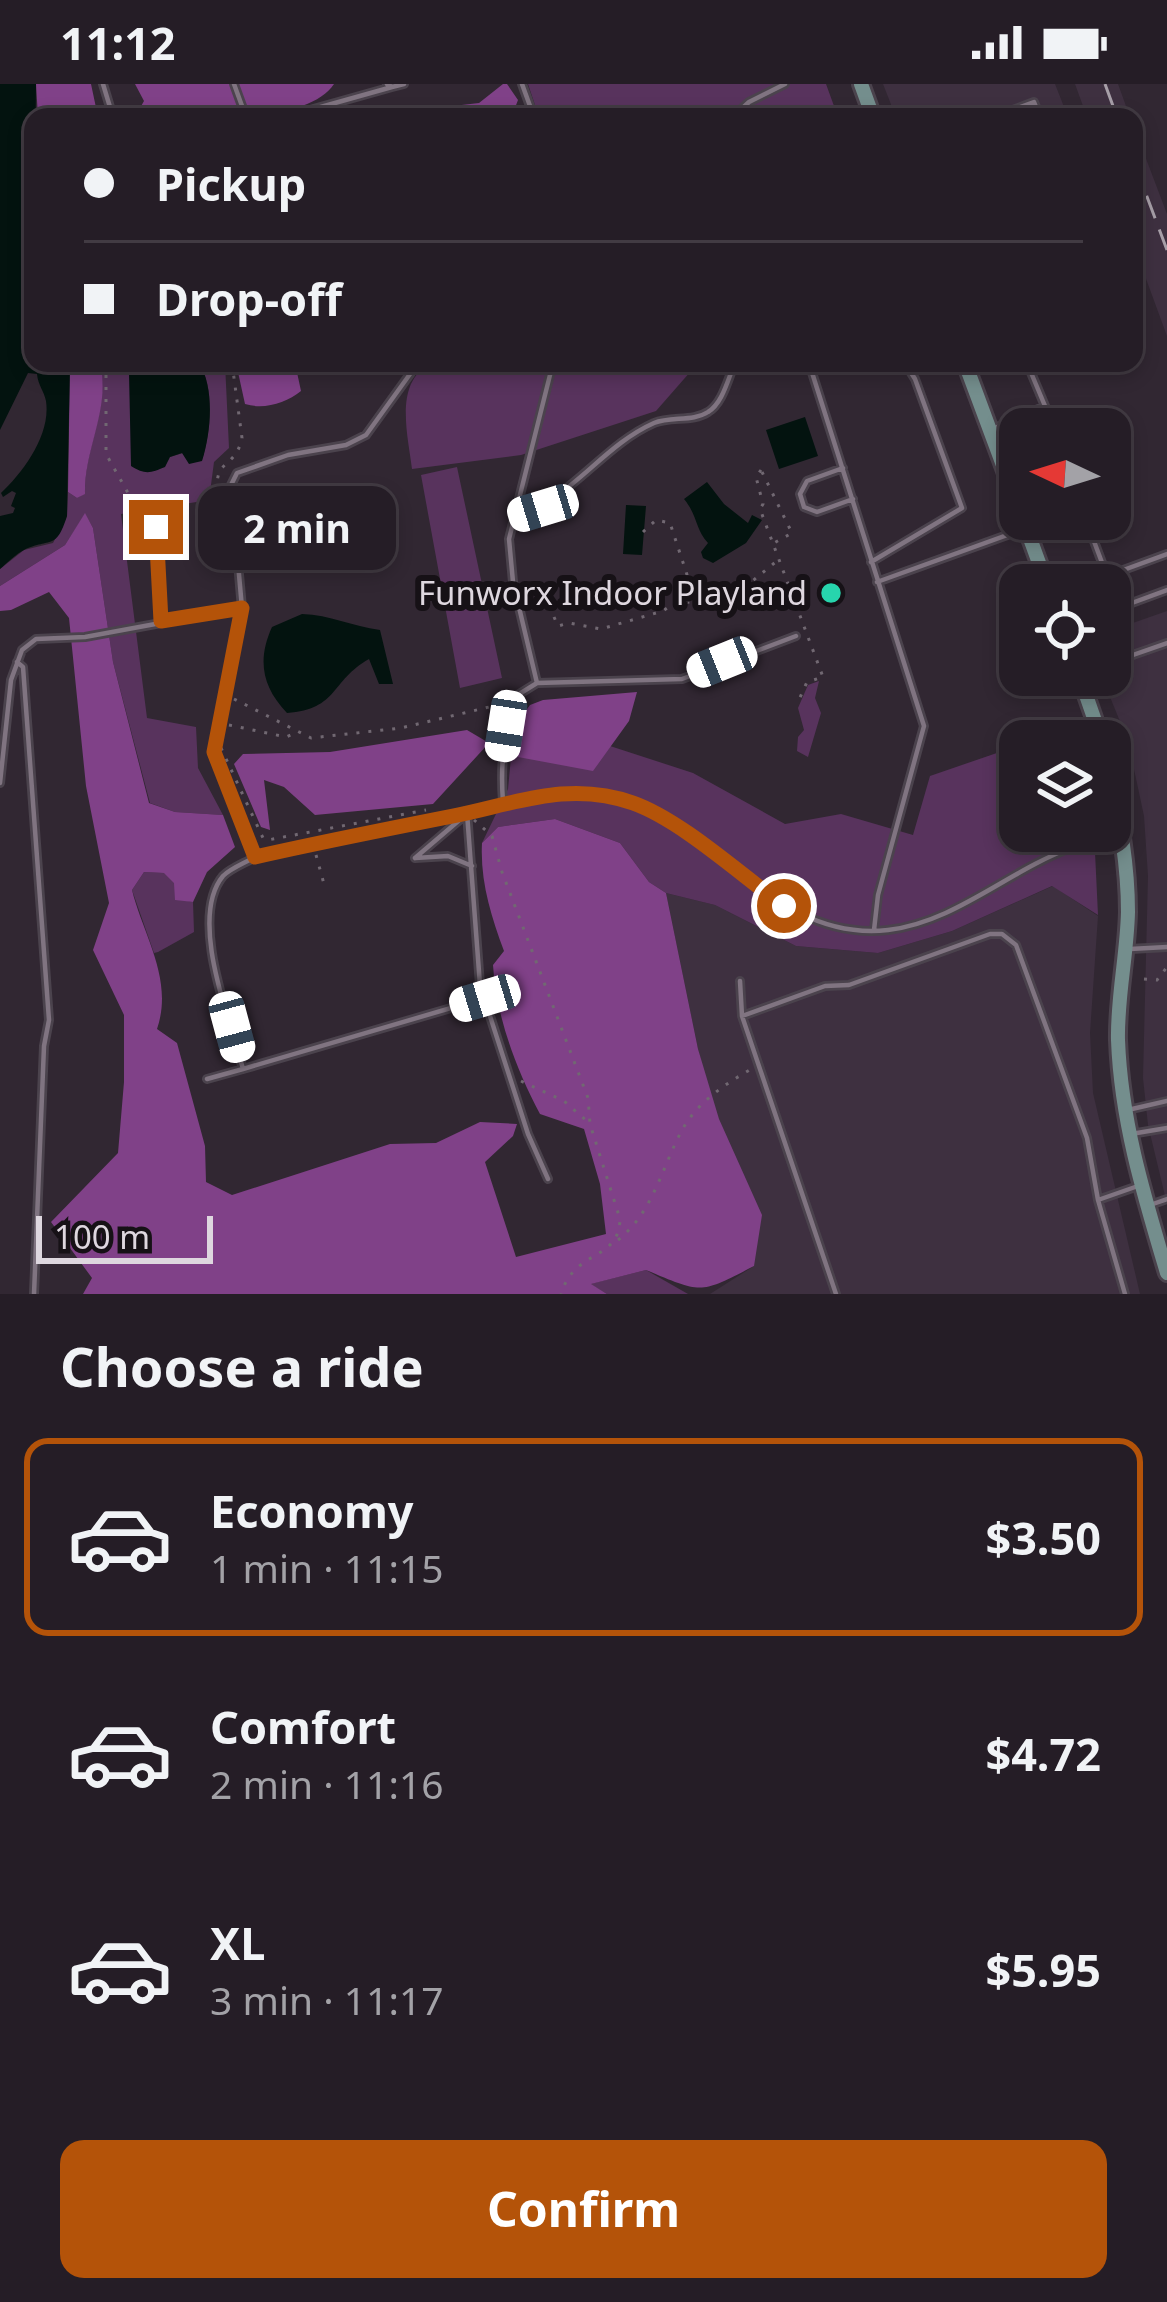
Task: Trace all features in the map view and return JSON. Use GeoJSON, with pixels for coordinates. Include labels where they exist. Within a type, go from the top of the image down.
{"type":"FeatureCollection","features":[{"type":"Feature","properties":{"kind":"main road"},"geometry":{"type":"LineString","coordinates":[[968,372],[999,455]]}},
{"type":"Feature","properties":{"kind":"main road"},"geometry":{"type":"LineString","coordinates":[[1125,852],[1128,911],[1118,1038],[1129,1134],[1167,1273]]}},
{"type":"Feature","properties":{"kind":"lane"},"geometry":{"type":"LineString","coordinates":[[315,108],[404,84]]}},
{"type":"Feature","properties":{"kind":"lane"},"geometry":{"type":"LineString","coordinates":[[743,108],[785,84]]}},
{"type":"Feature","properties":{"kind":"lane"},"geometry":{"type":"LineString","coordinates":[[255,857],[214,761],[214,739],[242,608],[231,485],[237,473],[288,455],[346,445],[365,435],[411,372]]}},
{"type":"Feature","properties":{"kind":"lane"},"geometry":{"type":"LineString","coordinates":[[537,683],[513,582],[512,518],[551,372]]}},
{"type":"Feature","properties":{"kind":"lane"},"geometry":{"type":"LineString","coordinates":[[512,518],[543,508],[632,436],[658,421],[706,415],[718,404],[731,372]]}},
{"type":"Feature","properties":{"kind":"lane"},"geometry":{"type":"LineString","coordinates":[[812,372],[924,726],[878,896],[874,930]]}},
{"type":"Feature","properties":{"kind":"lane"},"geometry":{"type":"LineString","coordinates":[[871,562],[962,508],[910,372]]}},
{"type":"Feature","properties":{"kind":"lane"},"geometry":{"type":"LineString","coordinates":[[990,431],[1045,406],[1031,372]]}},
{"type":"Feature","properties":{"kind":"lane"},"geometry":{"type":"LineString","coordinates":[[843,468],[806,481],[801,501],[804,508],[817,512],[853,499]]}},
{"type":"Feature","properties":{"kind":"lane"},"geometry":{"type":"LineString","coordinates":[[156,527],[161,621]]}},
{"type":"Feature","properties":{"kind":"lane"},"geometry":{"type":"LineString","coordinates":[[877,582],[999,529]]}},
{"type":"Feature","properties":{"kind":"lane"},"geometry":{"type":"LineString","coordinates":[[1131,567],[1167,554]]}},
{"type":"Feature","properties":{"kind":"lane"},"geometry":{"type":"LineString","coordinates":[[1131,603],[1167,590]]}},
{"type":"Feature","properties":{"kind":"lane"},"geometry":{"type":"LineString","coordinates":[[0,783],[11,680],[22,650],[36,639],[85,637],[242,608]]}},
{"type":"Feature","properties":{"kind":"lane"},"geometry":{"type":"LineString","coordinates":[[503,802],[500,761],[514,702],[537,683],[682,679],[796,636]]}},
{"type":"Feature","properties":{"kind":"lane"},"geometry":{"type":"LineString","coordinates":[[1131,656],[1167,643]]}},
{"type":"Feature","properties":{"kind":"lane"},"geometry":{"type":"LineString","coordinates":[[17,662],[23,667],[49,1020],[34,1294]]}},
{"type":"Feature","properties":{"kind":"lane"},"geometry":{"type":"LineString","coordinates":[[243,1069],[210,943],[209,916],[211,897],[225,873],[255,857],[503,802],[555,793],[593,794],[633,803],[663,818],[784,906],[857,931],[931,920],[1062,852]]}},
{"type":"Feature","properties":{"kind":"lane"},"geometry":{"type":"LineString","coordinates":[[467,813],[416,858],[448,856],[472,866]]}},
{"type":"Feature","properties":{"kind":"lane"},"geometry":{"type":"LineString","coordinates":[[467,813],[470,886],[485,998],[528,1134],[548,1179]]}},
{"type":"Feature","properties":{"kind":"lane"},"geometry":{"type":"LineString","coordinates":[[742,1016],[825,986],[849,985],[1002,934],[1016,945],[1087,1138],[1098,1199],[1125,1294]]}},
{"type":"Feature","properties":{"kind":"lane"},"geometry":{"type":"LineString","coordinates":[[1125,950],[1167,947]]}},
{"type":"Feature","properties":{"kind":"lane"},"geometry":{"type":"LineString","coordinates":[[740,981],[742,1016],[836,1294]]}},
{"type":"Feature","properties":{"kind":"lane"},"geometry":{"type":"LineString","coordinates":[[207,1079],[485,998]]}},
{"type":"Feature","properties":{"kind":"lane"},"geometry":{"type":"LineString","coordinates":[[1126,1111],[1167,1100]]}},
{"type":"Feature","properties":{"kind":"lane"},"geometry":{"type":"LineString","coordinates":[[1129,1134],[1167,1128]]}},
{"type":"Feature","properties":{"kind":"lane"},"geometry":{"type":"LineString","coordinates":[[1098,1199],[1141,1185]]}},
{"type":"Feature","properties":{"kind":"lane"},"geometry":{"type":"LineString","coordinates":[[1147,1206],[1167,1198]]}},
{"type":"Feature","properties":{"kind":"path"},"geometry":{"type":"LineString","coordinates":[[106,372],[106,454],[132,500],[156,527]]}},
{"type":"Feature","properties":{"kind":"path"},"geometry":{"type":"LineString","coordinates":[[221,514],[216,477],[221,465],[240,448],[242,438],[233,372]]}},
{"type":"Feature","properties":{"kind":"path"},"geometry":{"type":"LineString","coordinates":[[773,543],[793,533],[761,470],[756,477],[760,509],[823,676],[807,682],[797,704]]}},
{"type":"Feature","properties":{"kind":"path"},"geometry":{"type":"LineString","coordinates":[[644,532],[656,520],[670,523],[696,601]]}},
{"type":"Feature","properties":{"kind":"path"},"geometry":{"type":"LineString","coordinates":[[554,617],[558,626],[569,623],[601,629],[673,604],[716,598],[750,583],[780,559]]}},
{"type":"Feature","properties":{"kind":"path"},"geometry":{"type":"LineString","coordinates":[[226,694],[311,737],[401,728],[514,702]]}},
{"type":"Feature","properties":{"kind":"path"},"geometry":{"type":"LineString","coordinates":[[220,721],[286,737],[296,733]]}},
{"type":"Feature","properties":{"kind":"path"},"geometry":{"type":"LineString","coordinates":[[214,739],[262,838],[278,839],[426,810]]}},
{"type":"Feature","properties":{"kind":"path"},"geometry":{"type":"LineString","coordinates":[[467,813],[492,836],[588,1098],[590,1124],[620,1219],[616,1241]]}},
{"type":"Feature","properties":{"kind":"path"},"geometry":{"type":"LineString","coordinates":[[316,855],[324,884]]}},
{"type":"Feature","properties":{"kind":"path"},"geometry":{"type":"LineString","coordinates":[[1144,979],[1157,980],[1167,967]]}},
{"type":"Feature","properties":{"kind":"path"},"geometry":{"type":"LineString","coordinates":[[561,1294],[572,1269],[616,1241],[639,1219],[683,1128],[717,1091],[759,1065]]}},
{"type":"Feature","properties":{"kind":"path"},"geometry":{"type":"LineString","coordinates":[[511,1077],[564,1101],[590,1124]]}},
{"type":"Feature","properties":{"kind":"shaded area"},"geometry":{"type":"Polygon","coordinates":[[[0,84],[36,84],[36,108],[24,108],[24,372],[70,372],[67,516],[56,539],[24,550],[0,569],[0,516],[13,513],[16,493],[3,497],[1,493],[34,452],[44,427],[46,401],[37,374],[28,373],[0,430],[0,84]]]}},
{"type":"Feature","properties":{"kind":"shaded area"},"geometry":{"type":"Polygon","coordinates":[[[36,84],[91,84],[96,108],[37,108],[36,84]]]}},
{"type":"Feature","properties":{"kind":"shaded area"},"geometry":{"type":"Polygon","coordinates":[[[135,84],[334,84],[319,98],[294,108],[140,108],[144,101],[135,84]]]}},
{"type":"Feature","properties":{"kind":"shaded area"},"geometry":{"type":"Polygon","coordinates":[[[503,84],[518,100],[515,108],[436,108],[479,103],[503,84]]]}},
{"type":"Feature","properties":{"kind":"shaded area"},"geometry":{"type":"Polygon","coordinates":[[[528,84],[826,84],[835,108],[536,108],[528,84]]]}},
{"type":"Feature","properties":{"kind":"shaded area"},"geometry":{"type":"Polygon","coordinates":[[[883,84],[1055,84],[1064,108],[892,108],[883,84]]]}},
{"type":"Feature","properties":{"kind":"shaded area"},"geometry":{"type":"Polygon","coordinates":[[[1075,84],[1118,84],[1127,108],[1084,108],[1075,84]]]}},
{"type":"Feature","properties":{"kind":"shaded area"},"geometry":{"type":"Polygon","coordinates":[[[1143,151],[1167,214],[1167,336],[1143,271],[1143,151]]]}},
{"type":"Feature","properties":{"kind":"shaded area"},"geometry":{"type":"Polygon","coordinates":[[[70,372],[101,372],[100,413],[85,494],[77,498],[68,492],[70,372]]]}},
{"type":"Feature","properties":{"kind":"shaded area"},"geometry":{"type":"Polygon","coordinates":[[[101,372],[140,372],[170,457],[183,453],[189,463],[202,460],[208,437],[209,397],[204,372],[225,372],[229,448],[214,462],[209,500],[121,514],[147,718],[196,727],[198,768],[223,815],[175,812],[150,803],[113,662],[93,528],[85,514],[65,545],[0,586],[0,569],[24,550],[53,543],[67,516],[68,492],[77,498],[85,493],[101,372]]]}},
{"type":"Feature","properties":{"kind":"shaded area"},"geometry":{"type":"Polygon","coordinates":[[[204,372],[210,411],[202,461],[189,464],[182,453],[152,472],[131,466],[129,373],[204,372]]]}},
{"type":"Feature","properties":{"kind":"shaded area"},"geometry":{"type":"Polygon","coordinates":[[[238,372],[297,372],[301,391],[289,399],[260,406],[245,404],[238,372]]]}},
{"type":"Feature","properties":{"kind":"shaded area"},"geometry":{"type":"Polygon","coordinates":[[[419,372],[690,372],[656,411],[521,455],[412,469],[406,410],[419,372]]]}},
{"type":"Feature","properties":{"kind":"shaded area"},"geometry":{"type":"Polygon","coordinates":[[[805,417],[818,456],[779,469],[766,430],[805,417]]]}},
{"type":"Feature","properties":{"kind":"shaded area"},"geometry":{"type":"Polygon","coordinates":[[[457,467],[502,678],[460,688],[421,475],[457,467]]]}},
{"type":"Feature","properties":{"kind":"shaded area"},"geometry":{"type":"Polygon","coordinates":[[[707,482],[748,523],[752,515],[762,520],[746,543],[713,563],[703,558],[701,552],[708,543],[684,499],[707,482]]]}},
{"type":"Feature","properties":{"kind":"shaded area"},"geometry":{"type":"Polygon","coordinates":[[[626,505],[646,506],[642,555],[623,554],[626,505]]]}},
{"type":"Feature","properties":{"kind":"shaded area"},"geometry":{"type":"Polygon","coordinates":[[[85,513],[93,528],[113,662],[149,803],[175,812],[223,815],[235,847],[207,872],[193,902],[175,900],[174,883],[164,873],[144,872],[132,890],[159,975],[162,993],[157,1029],[177,1043],[205,1146],[206,1182],[232,1195],[390,1144],[436,1143],[480,1122],[517,1124],[513,1136],[485,1162],[516,1257],[606,1234],[600,1184],[584,1129],[540,1114],[509,1042],[495,984],[493,965],[504,951],[487,898],[482,843],[498,827],[555,819],[620,843],[649,882],[666,893],[698,1049],[719,1119],[762,1215],[754,1266],[701,1288],[646,1270],[591,1284],[607,1294],[83,1294],[92,1278],[51,1222],[118,1153],[124,1015],[93,950],[109,903],[86,786],[69,618],[49,592],[0,611],[0,586],[65,545],[85,513]]]}},
{"type":"Feature","properties":{"kind":"shaded area"},"geometry":{"type":"Polygon","coordinates":[[[1167,611],[1167,1204],[1148,1125],[1143,1078],[1148,876],[1144,816],[1131,755],[1131,720],[1119,720],[1110,696],[1131,696],[1131,624],[1167,611]]]}},
{"type":"Feature","properties":{"kind":"shaded area"},"geometry":{"type":"Polygon","coordinates":[[[302,614],[380,630],[393,684],[379,684],[369,659],[326,700],[287,713],[267,683],[264,651],[272,627],[302,614]]]}},
{"type":"Feature","properties":{"kind":"shaded area"},"geometry":{"type":"Polygon","coordinates":[[[819,681],[815,698],[821,713],[808,757],[797,751],[804,730],[798,708],[808,685],[819,681]]]}},
{"type":"Feature","properties":{"kind":"shaded area"},"geometry":{"type":"Polygon","coordinates":[[[637,692],[629,721],[593,771],[518,757],[514,726],[530,705],[637,692]]]}},
{"type":"Feature","properties":{"kind":"shaded area"},"geometry":{"type":"Polygon","coordinates":[[[514,726],[515,745],[592,770],[610,746],[693,773],[785,824],[841,814],[913,835],[930,776],[999,752],[999,852],[1095,852],[1098,915],[1052,886],[952,931],[878,953],[796,946],[715,905],[666,893],[649,882],[620,843],[555,819],[498,827],[482,843],[508,789],[514,726]]]}},
{"type":"Feature","properties":{"kind":"shaded area"},"geometry":{"type":"Polygon","coordinates":[[[467,730],[489,743],[433,804],[315,815],[284,787],[264,780],[270,830],[261,827],[234,764],[243,754],[330,752],[467,730]]]}},
{"type":"Feature","properties":{"kind":"shaded area"},"geometry":{"type":"Polygon","coordinates":[[[144,872],[165,873],[175,883],[176,899],[193,902],[194,932],[154,953],[132,890],[144,872]]]}},
{"type":"Feature","properties":{"kind":"shaded area"},"geometry":{"type":"Polygon","coordinates":[[[1053,886],[1098,916],[1090,1033],[1093,1093],[1140,1294],[710,1294],[754,1266],[698,1049],[666,893],[715,905],[796,946],[878,953],[952,931],[1053,886]]]}},
{"type":"Feature","properties":{"kind":"shaded area"},"geometry":{"type":"Polygon","coordinates":[[[646,1270],[688,1294],[607,1294],[590,1284],[646,1270]]]}},
{"type":"Feature","properties":{"kind":"railway"},"geometry":{"type":"LineString","coordinates":[[1105,84],[1114,108]]}},
{"type":"Feature","properties":{"kind":"railway"},"geometry":{"type":"LineString","coordinates":[[1143,186],[1167,250]]}},
{"type":"Feature","properties":{"kind":"place","name":"Funworx Indoor Playland"},"geometry":{"type":"Point","coordinates":[831,593]}},
{"type":"Feature","properties":{"kind":"route"},"geometry":{"type":"LineString","coordinates":[[156,527],[161,621],[242,608],[224,710],[214,739],[214,761],[255,857],[523,797],[593,794],[633,803],[663,818],[784,906]]}}]}
